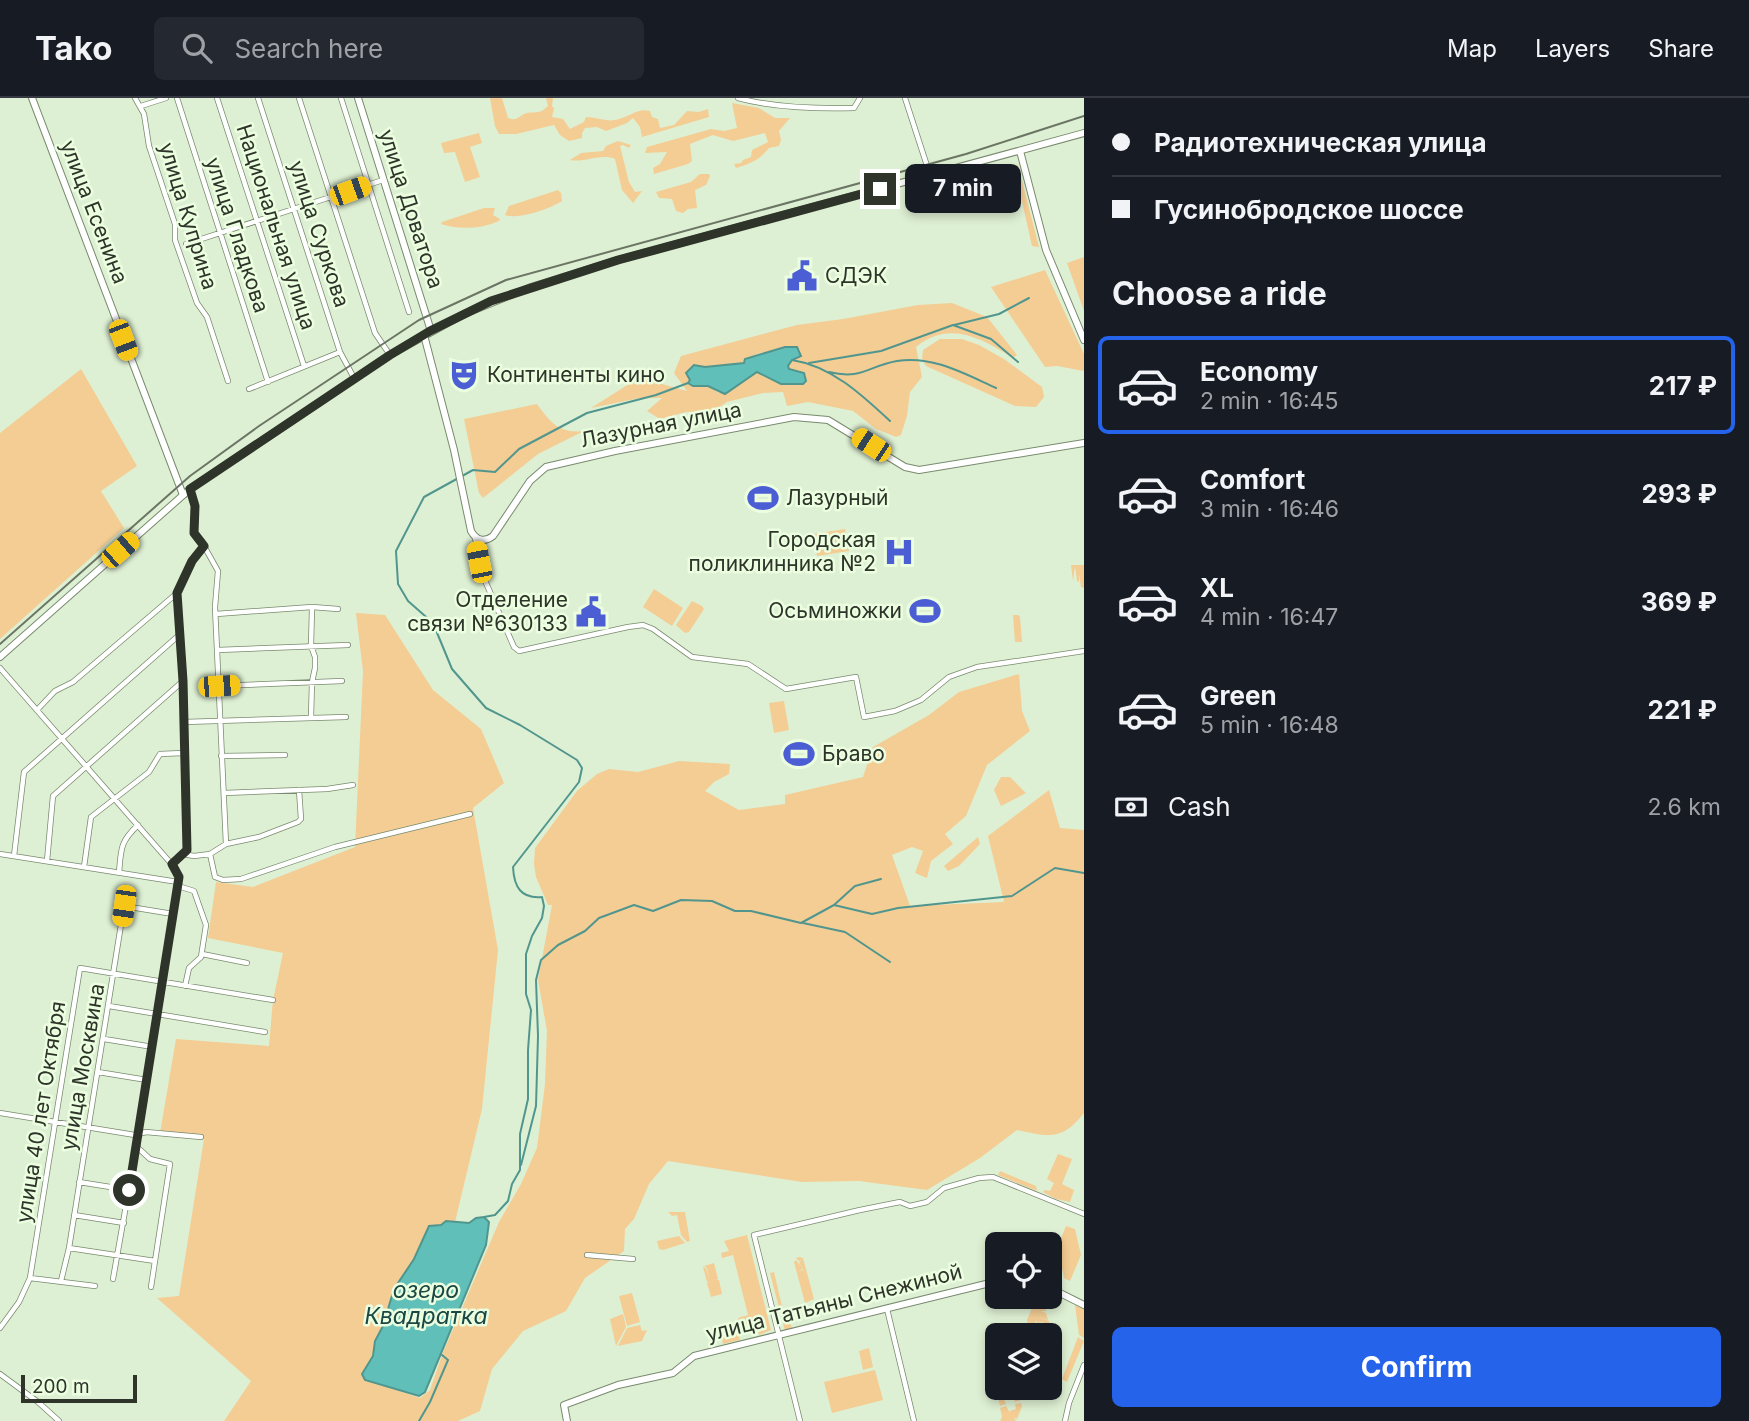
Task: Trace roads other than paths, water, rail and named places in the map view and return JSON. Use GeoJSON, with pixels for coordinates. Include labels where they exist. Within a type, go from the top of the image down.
{"type":"FeatureCollection","features":[{"type":"Feature","properties":{"kind":"street","name":"улица Есенина"},"geometry":{"type":"LineString","coordinates":[[32,98],[183,495]]}},
{"type":"Feature","properties":{"kind":"street","name":"улица Куприна"},"geometry":{"type":"LineString","coordinates":[[135,98],[141,106],[149,146],[175,224],[175,240],[197,303],[207,317],[228,381]]}},
{"type":"Feature","properties":{"kind":"street"},"geometry":{"type":"LineString","coordinates":[[141,106],[166,98]]}},
{"type":"Feature","properties":{"kind":"street","name":"улица Гладкова"},"geometry":{"type":"LineString","coordinates":[[177,98],[268,382]]}},
{"type":"Feature","properties":{"kind":"street","name":"Национальная улица"},"geometry":{"type":"LineString","coordinates":[[217,98],[304,366]]}},
{"type":"Feature","properties":{"kind":"street","name":"улица Суркова"},"geometry":{"type":"LineString","coordinates":[[258,98],[340,352],[354,378]]}},
{"type":"Feature","properties":{"kind":"street"},"geometry":{"type":"LineString","coordinates":[[299,98],[375,333],[390,355]]}},
{"type":"Feature","properties":{"kind":"street"},"geometry":{"type":"LineString","coordinates":[[341,98],[409,312]]}},
{"type":"Feature","properties":{"kind":"street","name":"улица Доватора"},"geometry":{"type":"LineString","coordinates":[[358,98],[427,333]]}},
{"type":"Feature","properties":{"kind":"street"},"geometry":{"type":"LineString","coordinates":[[738,98],[758,103],[836,108],[854,108],[860,98]]}},
{"type":"Feature","properties":{"kind":"street"},"geometry":{"type":"LineString","coordinates":[[905,98],[930,175]]}},
{"type":"Feature","properties":{"kind":"street"},"geometry":{"type":"LineString","coordinates":[[0,657],[190,489],[390,355],[491,301],[618,260],[1084,133]]}},
{"type":"Feature","properties":{"kind":"street"},"geometry":{"type":"LineString","coordinates":[[1020,150],[1046,250],[1084,340]]}},
{"type":"Feature","properties":{"kind":"street"},"geometry":{"type":"LineString","coordinates":[[187,244],[383,180]]}},
{"type":"Feature","properties":{"kind":"street"},"geometry":{"type":"LineString","coordinates":[[427,333],[483,576],[508,635],[519,651],[643,625],[653,629],[692,657],[748,664],[786,689],[856,677],[864,717],[895,710],[921,700],[949,677],[977,667],[1084,651]]}},
{"type":"Feature","properties":{"kind":"street"},"geometry":{"type":"LineString","coordinates":[[249,389],[340,352]]}},
{"type":"Feature","properties":{"kind":"street","name":"Лазурная улица"},"geometry":{"type":"LineString","coordinates":[[475,538],[488,540],[493,536],[530,481],[546,467],[794,416],[828,420],[905,467],[919,470],[1084,443]]}},
{"type":"Feature","properties":{"kind":"street"},"geometry":{"type":"LineString","coordinates":[[190,489],[195,506],[194,533],[218,571],[216,614],[226,844]]}},
{"type":"Feature","properties":{"kind":"street"},"geometry":{"type":"LineString","coordinates":[[38,709],[55,691],[73,682],[177,593],[192,561],[204,546]]}},
{"type":"Feature","properties":{"kind":"street"},"geometry":{"type":"LineString","coordinates":[[172,864],[185,852],[183,681],[177,593]]}},
{"type":"Feature","properties":{"kind":"street"},"geometry":{"type":"LineString","coordinates":[[216,614],[312,607],[338,609]]}},
{"type":"Feature","properties":{"kind":"street"},"geometry":{"type":"LineString","coordinates":[[311,718],[315,657],[311,646],[312,607]]}},
{"type":"Feature","properties":{"kind":"street"},"geometry":{"type":"LineString","coordinates":[[14,856],[24,772],[179,636]]}},
{"type":"Feature","properties":{"kind":"street"},"geometry":{"type":"LineString","coordinates":[[218,650],[348,645]]}},
{"type":"Feature","properties":{"kind":"street"},"geometry":{"type":"LineString","coordinates":[[0,668],[172,864],[179,877],[148,1080],[113,1279]]}},
{"type":"Feature","properties":{"kind":"street"},"geometry":{"type":"LineString","coordinates":[[47,861],[53,796],[183,681]]}},
{"type":"Feature","properties":{"kind":"street"},"geometry":{"type":"LineString","coordinates":[[219,686],[342,681]]}},
{"type":"Feature","properties":{"kind":"street"},"geometry":{"type":"LineString","coordinates":[[184,722],[346,717]]}},
{"type":"Feature","properties":{"kind":"street"},"geometry":{"type":"LineString","coordinates":[[84,867],[91,817],[149,772],[160,754],[183,753]]}},
{"type":"Feature","properties":{"kind":"street"},"geometry":{"type":"LineString","coordinates":[[221,756],[285,755]]}},
{"type":"Feature","properties":{"kind":"street"},"geometry":{"type":"LineString","coordinates":[[224,793],[353,785]]}},
{"type":"Feature","properties":{"kind":"street"},"geometry":{"type":"LineString","coordinates":[[185,852],[194,856],[210,854],[226,844],[259,837],[298,822],[301,819],[299,790]]}},
{"type":"Feature","properties":{"kind":"street"},"geometry":{"type":"LineString","coordinates":[[210,854],[215,877],[223,880],[241,879],[335,847],[470,814]]}},
{"type":"Feature","properties":{"kind":"street"},"geometry":{"type":"LineString","coordinates":[[119,873],[121,845],[138,825]]}},
{"type":"Feature","properties":{"kind":"street"},"geometry":{"type":"LineString","coordinates":[[0,854],[178,884],[194,891],[206,925],[202,954],[188,968],[186,986]]}},
{"type":"Feature","properties":{"kind":"street","name":"улица Москвина"},"geometry":{"type":"LineString","coordinates":[[61,1281],[104,1040],[124,906],[173,914]]}},
{"type":"Feature","properties":{"kind":"street"},"geometry":{"type":"LineString","coordinates":[[202,954],[247,963]]}},
{"type":"Feature","properties":{"kind":"street","name":"улица 40 лет Октября"},"geometry":{"type":"LineString","coordinates":[[0,1328],[19,1302],[30,1278],[80,968],[114,974]]}},
{"type":"Feature","properties":{"kind":"street"},"geometry":{"type":"LineString","coordinates":[[114,974],[273,1000]]}},
{"type":"Feature","properties":{"kind":"street"},"geometry":{"type":"LineString","coordinates":[[109,1006],[265,1032]]}},
{"type":"Feature","properties":{"kind":"street"},"geometry":{"type":"LineString","coordinates":[[104,1040],[153,1047]]}},
{"type":"Feature","properties":{"kind":"street"},"geometry":{"type":"LineString","coordinates":[[98,1072],[148,1080]]}},
{"type":"Feature","properties":{"kind":"street"},"geometry":{"type":"LineString","coordinates":[[0,1113],[139,1134],[146,1132],[201,1137]]}},
{"type":"Feature","properties":{"kind":"street"},"geometry":{"type":"LineString","coordinates":[[137,1146],[150,1159],[170,1164],[151,1287]]}},
{"type":"Feature","properties":{"kind":"street"},"geometry":{"type":"LineString","coordinates":[[800,1421],[754,1235],[900,1202],[910,1206],[927,1202],[944,1188],[993,1177],[1084,1214]]}},
{"type":"Feature","properties":{"kind":"street"},"geometry":{"type":"LineString","coordinates":[[79,1182],[129,1190]]}},
{"type":"Feature","properties":{"kind":"street"},"geometry":{"type":"LineString","coordinates":[[74,1215],[124,1223]]}},
{"type":"Feature","properties":{"kind":"street"},"geometry":{"type":"LineString","coordinates":[[69,1248],[155,1261]]}},
{"type":"Feature","properties":{"kind":"street"},"geometry":{"type":"LineString","coordinates":[[587,1255],[633,1259]]}},
{"type":"Feature","properties":{"kind":"street"},"geometry":{"type":"LineString","coordinates":[[30,1278],[96,1286]]}},
{"type":"Feature","properties":{"kind":"street","name":"улица Татьяны Снежиной"},"geometry":{"type":"LineString","coordinates":[[568,1421],[564,1405],[608,1388],[673,1373],[690,1357],[985,1284]]}},
{"type":"Feature","properties":{"kind":"street"},"geometry":{"type":"LineString","coordinates":[[1062,1294],[1084,1305]]}},
{"type":"Feature","properties":{"kind":"street"},"geometry":{"type":"LineString","coordinates":[[887,1309],[914,1421]]}},
{"type":"Feature","properties":{"kind":"street"},"geometry":{"type":"LineString","coordinates":[[1065,1421],[1084,1365]]}},
{"type":"Feature","properties":{"kind":"street"},"geometry":{"type":"LineString","coordinates":[[0,1374],[59,1421]]}},
{"type":"Feature","properties":{"kind":"water"},"geometry":{"type":"Polygon","coordinates":[[[785,347],[797,347],[801,356],[792,360],[788,366],[789,369],[804,373],[806,381],[803,384],[781,384],[757,372],[725,394],[708,386],[693,386],[688,383],[690,380],[686,373],[694,365],[705,367],[744,363],[745,359],[785,347]]]}},
{"type":"Feature","properties":{"kind":"water","name":"озеро Квадратка"},"geometry":{"type":"Polygon","coordinates":[[[484,1217],[489,1222],[486,1245],[425,1392],[419,1396],[365,1380],[362,1374],[373,1356],[375,1341],[383,1326],[394,1289],[414,1259],[429,1226],[441,1225],[446,1221],[469,1223],[484,1217]]]}},
{"type":"Feature","properties":{"kind":"waterway"},"geometry":{"type":"LineString","coordinates":[[954,325],[999,314],[1029,298]]}},
{"type":"Feature","properties":{"kind":"waterway"},"geometry":{"type":"LineString","coordinates":[[809,363],[881,351],[953,325],[991,339],[1018,362]]}},
{"type":"Feature","properties":{"kind":"waterway"},"geometry":{"type":"LineString","coordinates":[[792,360],[820,368],[845,383],[890,421]]}},
{"type":"Feature","properties":{"kind":"waterway"},"geometry":{"type":"LineString","coordinates":[[829,372],[849,374],[897,361],[923,361],[948,367],[996,388]]}},
{"type":"Feature","properties":{"kind":"waterway"},"geometry":{"type":"LineString","coordinates":[[484,1217],[495,1215],[508,1201],[512,1184],[520,1170],[520,1134],[528,1099],[531,1010],[526,994],[526,954],[542,918],[544,906],[542,897],[529,896],[520,890],[513,867],[579,782],[582,768],[577,760],[520,725],[486,708],[452,669],[433,623],[408,601],[398,584],[396,551],[424,497],[473,470],[495,472],[519,449],[587,413],[656,395],[688,383]]}},
{"type":"Feature","properties":{"kind":"waterway"},"geometry":{"type":"LineString","coordinates":[[834,905],[872,914],[898,908],[1012,896],[1055,868],[1084,873]]}},
{"type":"Feature","properties":{"kind":"waterway"},"geometry":{"type":"LineString","coordinates":[[521,1165],[536,1106],[536,980],[541,960],[558,945],[585,931],[599,918],[634,905],[653,911],[681,900],[712,901],[735,911],[751,911],[801,923],[834,905],[855,886],[881,879]]}},
{"type":"Feature","properties":{"kind":"waterway"},"geometry":{"type":"LineString","coordinates":[[803,923],[845,932],[890,962]]}},
{"type":"Feature","properties":{"kind":"waterway"},"geometry":{"type":"LineString","coordinates":[[419,1421],[448,1360],[442,1355]]}},
{"type":"Feature","properties":{"kind":"tram line"},"geometry":{"type":"LineString","coordinates":[[0,644],[190,476],[259,426],[419,320],[506,280],[966,154],[1084,116]]}},
{"type":"Feature","properties":{"kind":"place","name":"СДЭК"},"geometry":{"type":"Point","coordinates":[802,276]}},
{"type":"Feature","properties":{"kind":"place","name":"Континенты кино"},"geometry":{"type":"Point","coordinates":[464,375]}},
{"type":"Feature","properties":{"kind":"place","name":"Лазурный"},"geometry":{"type":"Point","coordinates":[763,498]}},
{"type":"Feature","properties":{"kind":"place","name":"Городская поликлинника №2"},"geometry":{"type":"Point","coordinates":[899,552]}},
{"type":"Feature","properties":{"kind":"place","name":"Осьминожки"},"geometry":{"type":"Point","coordinates":[925,611]}},
{"type":"Feature","properties":{"kind":"place","name":"Отделение связи №630133"},"geometry":{"type":"Point","coordinates":[591,612]}},
{"type":"Feature","properties":{"kind":"place","name":"Браво"},"geometry":{"type":"Point","coordinates":[799,754]}}]}
